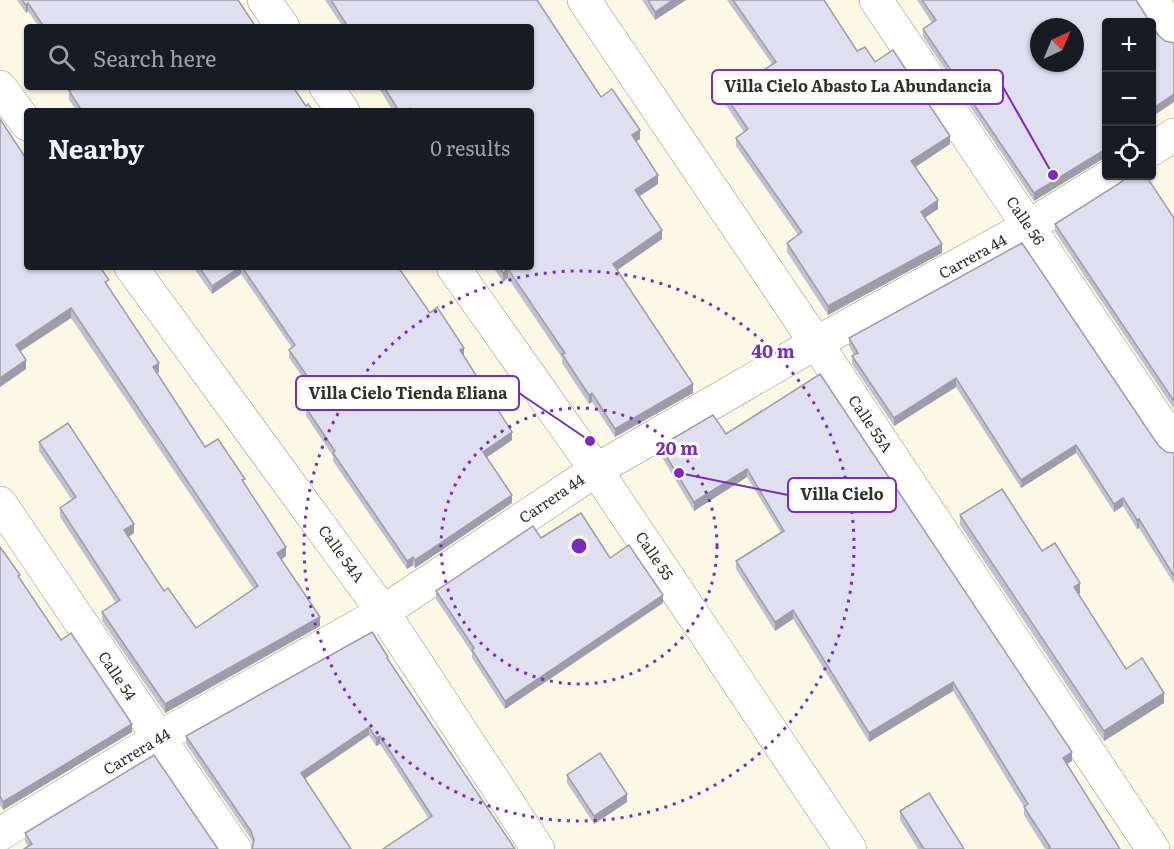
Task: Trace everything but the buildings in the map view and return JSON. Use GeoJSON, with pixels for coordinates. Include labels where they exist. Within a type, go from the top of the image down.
{"type":"FeatureCollection","features":[{"type":"Feature","properties":{"kind":"street"},"geometry":{"type":"LineString","coordinates":[[264,0],[282,24]]}},
{"type":"Feature","properties":{"kind":"street","name":"Calle 55A"},"geometry":{"type":"LineString","coordinates":[[584,0],[1153,849]]}},
{"type":"Feature","properties":{"kind":"street","name":"Calle 56"},"geometry":{"type":"LineString","coordinates":[[876,0],[1174,444]]}},
{"type":"Feature","properties":{"kind":"street"},"geometry":{"type":"LineString","coordinates":[[1152,0],[1174,33]]}},
{"type":"Feature","properties":{"kind":"street"},"geometry":{"type":"LineString","coordinates":[[0,87],[24,120]]}},
{"type":"Feature","properties":{"kind":"street"},"geometry":{"type":"LineString","coordinates":[[328,90],[341,108]]}},
{"type":"Feature","properties":{"kind":"street"},"geometry":{"type":"LineString","coordinates":[[1156,146],[1174,135]]}},
{"type":"Feature","properties":{"kind":"street","name":"Carrera 44"},"geometry":{"type":"LineString","coordinates":[[0,834],[159,738],[383,612],[596,470],[816,343],[1029,226],[1104,180]]}},
{"type":"Feature","properties":{"kind":"street","name":"Calle 54A"},"geometry":{"type":"LineString","coordinates":[[133,270],[383,612],[538,849]]}},
{"type":"Feature","properties":{"kind":"street","name":"Calle 55"},"geometry":{"type":"LineString","coordinates":[[455,270],[596,470],[850,849]]}},
{"type":"Feature","properties":{"kind":"street","name":"Calle 54"},"geometry":{"type":"LineString","coordinates":[[0,503],[235,849]]}},
{"type":"Feature","properties":{"kind":"place","name":"Villa Cielo Abasto La Abundancia"},"geometry":{"type":"Point","coordinates":[1053,175]}},
{"type":"Feature","properties":{"kind":"place","name":"Villa Cielo Tienda Eliana"},"geometry":{"type":"Point","coordinates":[590,441]}},
{"type":"Feature","properties":{"kind":"place","name":"Villa Cielo"},"geometry":{"type":"Point","coordinates":[679,473]}}]}
